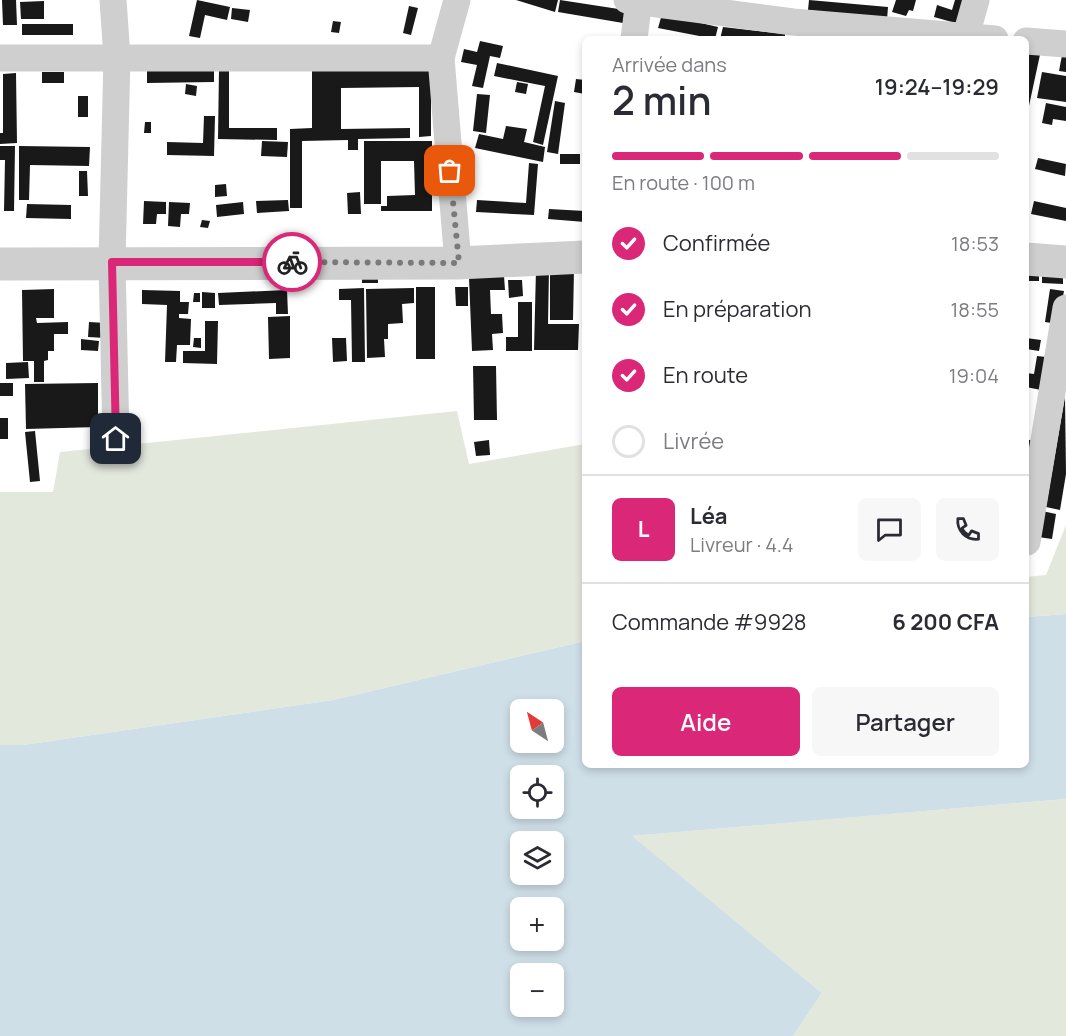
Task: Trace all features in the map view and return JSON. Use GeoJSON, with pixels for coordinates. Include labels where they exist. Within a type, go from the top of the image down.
{"type":"FeatureCollection","features":[{"type":"Feature","properties":{"kind":"street"},"geometry":{"type":"LineString","coordinates":[[113,0],[117,57],[112,262],[116,439]]}},
{"type":"Feature","properties":{"kind":"street"},"geometry":{"type":"LineString","coordinates":[[457,0],[441,58],[459,263]]}},
{"type":"Feature","properties":{"kind":"street"},"geometry":{"type":"LineString","coordinates":[[967,36],[976,0]]}},
{"type":"Feature","properties":{"kind":"street"},"geometry":{"type":"LineString","coordinates":[[634,36],[635,1],[947,36]]}},
{"type":"Feature","properties":{"kind":"street"},"geometry":{"type":"LineString","coordinates":[[1029,41],[1066,44]]}},
{"type":"Feature","properties":{"kind":"street"},"geometry":{"type":"LineString","coordinates":[[0,58],[441,58]]}},
{"type":"Feature","properties":{"kind":"street"},"geometry":{"type":"LineString","coordinates":[[0,264],[459,263],[582,258]]}},
{"type":"Feature","properties":{"kind":"street"},"geometry":{"type":"LineString","coordinates":[[1029,259],[1066,262]]}},
{"type":"Feature","properties":{"kind":"street"},"geometry":{"type":"LineString","coordinates":[[1029,530],[1066,308]]}},
{"type":"Feature","properties":{"kind":"shaded area"},"geometry":{"type":"Polygon","coordinates":[[[457,411],[469,464],[582,445],[582,642],[333,700],[23,745],[0,745],[0,492],[53,492],[60,452],[457,411]]]}},
{"type":"Feature","properties":{"kind":"shaded area"},"geometry":{"type":"Polygon","coordinates":[[[1066,525],[1066,614],[1029,617],[1029,577],[1046,575],[1066,525]]]}},
{"type":"Feature","properties":{"kind":"shaded area"},"geometry":{"type":"Polygon","coordinates":[[[1066,614],[1066,799],[632,836],[822,993],[793,1036],[0,1036],[0,745],[23,745],[333,700],[582,642],[582,768],[1029,768],[1029,617],[1066,614]]]}},
{"type":"Feature","properties":{"kind":"shaded area"},"geometry":{"type":"Polygon","coordinates":[[[1066,799],[1066,1036],[793,1036],[822,993],[631,836],[1066,799]]]}},
{"type":"Feature","properties":{"kind":"building"},"geometry":{"type":"Polygon","coordinates":[[[2,0],[16,0],[17,25],[3,25],[2,0]]]}},
{"type":"Feature","properties":{"kind":"building"},"geometry":{"type":"Polygon","coordinates":[[[197,0],[230,7],[227,20],[205,15],[200,38],[189,36],[197,0]]]}},
{"type":"Feature","properties":{"kind":"building"},"geometry":{"type":"Polygon","coordinates":[[[516,0],[558,0],[555,12],[516,0]]]}},
{"type":"Feature","properties":{"kind":"building"},"geometry":{"type":"Polygon","coordinates":[[[560,0],[625,10],[623,23],[558,12],[560,0]]]}},
{"type":"Feature","properties":{"kind":"building"},"geometry":{"type":"Polygon","coordinates":[[[809,0],[888,7],[887,20],[808,10],[809,0]]]}},
{"type":"Feature","properties":{"kind":"building"},"geometry":{"type":"Polygon","coordinates":[[[896,0],[916,0],[913,11],[909,10],[906,16],[892,12],[896,0]]]}},
{"type":"Feature","properties":{"kind":"building"},"geometry":{"type":"Polygon","coordinates":[[[955,0],[966,0],[959,24],[934,17],[937,5],[952,10],[955,0]]]}},
{"type":"Feature","properties":{"kind":"building"},"geometry":{"type":"Polygon","coordinates":[[[44,1],[44,19],[21,19],[20,2],[44,1]]]}},
{"type":"Feature","properties":{"kind":"building"},"geometry":{"type":"Polygon","coordinates":[[[409,6],[418,8],[411,35],[403,33],[409,6]]]}},
{"type":"Feature","properties":{"kind":"building"},"geometry":{"type":"Polygon","coordinates":[[[232,8],[250,10],[248,22],[231,19],[232,8]]]}},
{"type":"Feature","properties":{"kind":"building"},"geometry":{"type":"Polygon","coordinates":[[[662,14],[718,27],[716,36],[699,36],[658,28],[662,14]]]}},
{"type":"Feature","properties":{"kind":"building"},"geometry":{"type":"Polygon","coordinates":[[[333,21],[341,22],[339,33],[331,32],[333,21]]]}},
{"type":"Feature","properties":{"kind":"building"},"geometry":{"type":"Polygon","coordinates":[[[22,24],[73,24],[73,35],[22,35],[22,24]]]}},
{"type":"Feature","properties":{"kind":"building"},"geometry":{"type":"Polygon","coordinates":[[[723,27],[785,34],[785,36],[721,36],[723,27]]]}},
{"type":"Feature","properties":{"kind":"building"},"geometry":{"type":"Polygon","coordinates":[[[480,41],[503,46],[500,58],[490,56],[483,88],[472,86],[477,65],[461,62],[464,49],[477,52],[480,41]]]}},
{"type":"Feature","properties":{"kind":"building"},"geometry":{"type":"Polygon","coordinates":[[[1029,48],[1041,50],[1029,106],[1029,48]]]}},
{"type":"Feature","properties":{"kind":"building"},"geometry":{"type":"Polygon","coordinates":[[[1063,50],[1066,51],[1066,72],[1059,71],[1063,50]]]}},
{"type":"Feature","properties":{"kind":"building"},"geometry":{"type":"Polygon","coordinates":[[[497,63],[558,76],[543,145],[533,142],[545,86],[494,76],[497,63]]]}},
{"type":"Feature","properties":{"kind":"building"},"geometry":{"type":"Polygon","coordinates":[[[431,68],[431,136],[419,137],[419,87],[341,88],[341,129],[410,128],[410,138],[358,139],[358,150],[348,150],[348,140],[302,141],[302,208],[290,208],[290,129],[312,128],[312,70],[431,68]]]}},
{"type":"Feature","properties":{"kind":"building"},"geometry":{"type":"Polygon","coordinates":[[[147,69],[214,69],[214,82],[147,83],[147,69]]]}},
{"type":"Feature","properties":{"kind":"building"},"geometry":{"type":"Polygon","coordinates":[[[219,69],[229,69],[229,128],[277,128],[277,140],[218,139],[219,69]]]}},
{"type":"Feature","properties":{"kind":"building"},"geometry":{"type":"Polygon","coordinates":[[[42,72],[64,72],[64,83],[42,83],[42,72]]]}},
{"type":"Feature","properties":{"kind":"building"},"geometry":{"type":"Polygon","coordinates":[[[1042,72],[1066,76],[1066,102],[1037,98],[1042,72]]]}},
{"type":"Feature","properties":{"kind":"building"},"geometry":{"type":"Polygon","coordinates":[[[16,73],[17,143],[0,144],[0,133],[3,133],[3,74],[16,73]]]}},
{"type":"Feature","properties":{"kind":"building"},"geometry":{"type":"Polygon","coordinates":[[[576,79],[582,80],[582,93],[574,92],[576,79]]]}},
{"type":"Feature","properties":{"kind":"building"},"geometry":{"type":"Polygon","coordinates":[[[517,82],[528,84],[526,94],[515,92],[517,82]]]}},
{"type":"Feature","properties":{"kind":"building"},"geometry":{"type":"Polygon","coordinates":[[[186,84],[197,86],[196,96],[185,94],[186,84]]]}},
{"type":"Feature","properties":{"kind":"building"},"geometry":{"type":"Polygon","coordinates":[[[477,94],[490,95],[486,133],[473,131],[477,94]]]}},
{"type":"Feature","properties":{"kind":"building"},"geometry":{"type":"Polygon","coordinates":[[[78,96],[88,96],[88,117],[78,117],[78,96]]]}},
{"type":"Feature","properties":{"kind":"building"},"geometry":{"type":"Polygon","coordinates":[[[555,101],[565,103],[558,154],[547,152],[555,101]]]}},
{"type":"Feature","properties":{"kind":"building"},"geometry":{"type":"Polygon","coordinates":[[[1046,103],[1066,107],[1066,121],[1053,119],[1052,125],[1042,123],[1046,103]]]}},
{"type":"Feature","properties":{"kind":"building"},"geometry":{"type":"Polygon","coordinates":[[[204,116],[215,116],[214,156],[167,155],[167,142],[203,143],[204,116]]]}},
{"type":"Feature","properties":{"kind":"building"},"geometry":{"type":"Polygon","coordinates":[[[145,122],[151,122],[151,133],[144,133],[145,122]]]}},
{"type":"Feature","properties":{"kind":"building"},"geometry":{"type":"Polygon","coordinates":[[[506,126],[527,129],[524,142],[545,147],[543,162],[475,148],[479,134],[503,139],[506,126]]]}},
{"type":"Feature","properties":{"kind":"building"},"geometry":{"type":"Polygon","coordinates":[[[262,141],[288,142],[287,157],[261,156],[262,141]]]}},
{"type":"Feature","properties":{"kind":"building"},"geometry":{"type":"Polygon","coordinates":[[[364,141],[432,141],[432,211],[381,211],[381,206],[387,206],[387,196],[415,195],[414,161],[381,161],[381,204],[364,204],[364,141]]]}},
{"type":"Feature","properties":{"kind":"building"},"geometry":{"type":"Polygon","coordinates":[[[0,146],[15,146],[14,211],[4,211],[5,160],[0,160],[0,146]]]}},
{"type":"Feature","properties":{"kind":"building"},"geometry":{"type":"Polygon","coordinates":[[[19,146],[90,147],[89,166],[30,165],[29,200],[19,200],[19,146]]]}},
{"type":"Feature","properties":{"kind":"building"},"geometry":{"type":"Polygon","coordinates":[[[560,154],[580,154],[580,164],[560,164],[560,154]]]}},
{"type":"Feature","properties":{"kind":"building"},"geometry":{"type":"Polygon","coordinates":[[[1038,158],[1066,164],[1065,176],[1035,169],[1038,158]]]}},
{"type":"Feature","properties":{"kind":"building"},"geometry":{"type":"Polygon","coordinates":[[[529,163],[538,164],[534,215],[476,212],[477,200],[526,203],[529,163]]]}},
{"type":"Feature","properties":{"kind":"building"},"geometry":{"type":"Polygon","coordinates":[[[79,171],[87,171],[88,196],[79,196],[79,171]]]}},
{"type":"Feature","properties":{"kind":"building"},"geometry":{"type":"Polygon","coordinates":[[[226,184],[227,196],[215,197],[215,185],[226,184]]]}},
{"type":"Feature","properties":{"kind":"building"},"geometry":{"type":"Polygon","coordinates":[[[360,192],[361,214],[348,214],[347,193],[360,192]]]}},
{"type":"Feature","properties":{"kind":"building"},"geometry":{"type":"Polygon","coordinates":[[[288,200],[289,211],[257,213],[256,201],[288,200]]]}},
{"type":"Feature","properties":{"kind":"building"},"geometry":{"type":"Polygon","coordinates":[[[144,201],[166,202],[166,214],[157,214],[156,224],[143,224],[144,201]]]}},
{"type":"Feature","properties":{"kind":"building"},"geometry":{"type":"Polygon","coordinates":[[[1034,201],[1066,208],[1066,221],[1031,214],[1034,201]]]}},
{"type":"Feature","properties":{"kind":"building"},"geometry":{"type":"Polygon","coordinates":[[[169,202],[190,203],[189,214],[181,214],[180,227],[168,226],[169,202]]]}},
{"type":"Feature","properties":{"kind":"building"},"geometry":{"type":"Polygon","coordinates":[[[243,202],[244,214],[217,217],[216,205],[243,202]]]}},
{"type":"Feature","properties":{"kind":"building"},"geometry":{"type":"Polygon","coordinates":[[[27,204],[71,205],[71,219],[26,218],[27,204]]]}},
{"type":"Feature","properties":{"kind":"building"},"geometry":{"type":"Polygon","coordinates":[[[549,209],[582,211],[582,222],[548,219],[549,209]]]}},
{"type":"Feature","properties":{"kind":"building"},"geometry":{"type":"Polygon","coordinates":[[[202,220],[210,221],[208,228],[200,227],[202,220]]]}},
{"type":"Feature","properties":{"kind":"building"},"geometry":{"type":"Polygon","coordinates":[[[536,269],[549,269],[548,324],[579,324],[578,350],[534,350],[536,269]]]}},
{"type":"Feature","properties":{"kind":"building"},"geometry":{"type":"Polygon","coordinates":[[[550,269],[574,269],[573,320],[550,320],[550,269]]]}},
{"type":"Feature","properties":{"kind":"building"},"geometry":{"type":"Polygon","coordinates":[[[1029,270],[1039,270],[1039,281],[1029,281],[1029,270]]]}},
{"type":"Feature","properties":{"kind":"building"},"geometry":{"type":"Polygon","coordinates":[[[1042,271],[1063,272],[1063,284],[1042,283],[1042,271]]]}},
{"type":"Feature","properties":{"kind":"building"},"geometry":{"type":"Polygon","coordinates":[[[378,274],[378,283],[362,283],[362,275],[378,274]]]}},
{"type":"Feature","properties":{"kind":"building"},"geometry":{"type":"Polygon","coordinates":[[[504,276],[505,290],[490,290],[491,314],[502,314],[503,333],[492,334],[493,350],[472,351],[469,278],[504,276]]]}},
{"type":"Feature","properties":{"kind":"building"},"geometry":{"type":"Polygon","coordinates":[[[508,280],[522,280],[523,296],[509,298],[508,280]]]}},
{"type":"Feature","properties":{"kind":"building"},"geometry":{"type":"Polygon","coordinates":[[[416,287],[435,287],[435,359],[416,359],[416,287]]]}},
{"type":"Feature","properties":{"kind":"building"},"geometry":{"type":"Polygon","coordinates":[[[455,287],[468,287],[468,306],[456,306],[455,287]]]}},
{"type":"Feature","properties":{"kind":"building"},"geometry":{"type":"Polygon","coordinates":[[[364,288],[365,362],[352,362],[351,300],[339,300],[339,289],[364,288]]]}},
{"type":"Feature","properties":{"kind":"building"},"geometry":{"type":"Polygon","coordinates":[[[414,288],[414,303],[402,304],[403,323],[388,324],[388,339],[384,339],[385,357],[367,358],[366,289],[414,288]]]}},
{"type":"Feature","properties":{"kind":"building"},"geometry":{"type":"Polygon","coordinates":[[[54,289],[54,318],[36,318],[37,323],[68,322],[68,334],[54,334],[54,351],[48,351],[48,360],[44,361],[44,382],[34,382],[34,361],[23,361],[22,290],[54,289]]]}},
{"type":"Feature","properties":{"kind":"building"},"geometry":{"type":"Polygon","coordinates":[[[1050,289],[1064,291],[1058,324],[1045,322],[1050,289]]]}},
{"type":"Feature","properties":{"kind":"building"},"geometry":{"type":"Polygon","coordinates":[[[142,290],[180,291],[180,302],[189,302],[188,314],[179,314],[179,318],[191,319],[190,345],[177,345],[176,362],[165,362],[167,305],[142,304],[142,290]]]}},
{"type":"Feature","properties":{"kind":"building"},"geometry":{"type":"Polygon","coordinates":[[[287,290],[288,314],[276,314],[276,303],[219,305],[218,293],[287,290]]]}},
{"type":"Feature","properties":{"kind":"building"},"geometry":{"type":"Polygon","coordinates":[[[202,292],[215,293],[215,308],[202,308],[202,292]]]}},
{"type":"Feature","properties":{"kind":"building"},"geometry":{"type":"Polygon","coordinates":[[[194,293],[200,293],[200,302],[193,302],[194,293]]]}},
{"type":"Feature","properties":{"kind":"building"},"geometry":{"type":"Polygon","coordinates":[[[518,302],[532,302],[532,351],[506,351],[506,337],[518,337],[518,302]]]}},
{"type":"Feature","properties":{"kind":"building"},"geometry":{"type":"Polygon","coordinates":[[[290,316],[290,358],[269,359],[268,317],[290,316]]]}},
{"type":"Feature","properties":{"kind":"building"},"geometry":{"type":"Polygon","coordinates":[[[205,321],[218,321],[217,364],[183,363],[183,351],[205,351],[205,321]]]}},
{"type":"Feature","properties":{"kind":"building"},"geometry":{"type":"Polygon","coordinates":[[[89,322],[106,323],[105,338],[88,337],[89,322]]]}},
{"type":"Feature","properties":{"kind":"building"},"geometry":{"type":"Polygon","coordinates":[[[194,338],[201,338],[201,348],[193,347],[194,338]]]}},
{"type":"Feature","properties":{"kind":"building"},"geometry":{"type":"Polygon","coordinates":[[[332,338],[346,338],[347,361],[333,362],[332,338]]]}},
{"type":"Feature","properties":{"kind":"building"},"geometry":{"type":"Polygon","coordinates":[[[1029,338],[1041,340],[1039,351],[1029,349],[1029,338]]]}},
{"type":"Feature","properties":{"kind":"building"},"geometry":{"type":"Polygon","coordinates":[[[81,339],[99,341],[98,351],[81,350],[81,339]]]}},
{"type":"Feature","properties":{"kind":"building"},"geometry":{"type":"Polygon","coordinates":[[[1037,356],[1046,357],[1041,390],[1029,388],[1029,373],[1034,374],[1037,356]]]}},
{"type":"Feature","properties":{"kind":"building"},"geometry":{"type":"Polygon","coordinates":[[[28,362],[29,378],[6,379],[6,363],[28,362]]]}},
{"type":"Feature","properties":{"kind":"building"},"geometry":{"type":"Polygon","coordinates":[[[473,366],[496,366],[497,420],[474,420],[473,366]]]}},
{"type":"Feature","properties":{"kind":"building"},"geometry":{"type":"Polygon","coordinates":[[[0,383],[13,383],[13,396],[0,396],[0,383]]]}},
{"type":"Feature","properties":{"kind":"building"},"geometry":{"type":"Polygon","coordinates":[[[98,383],[98,427],[26,429],[25,384],[98,383]]]}},
{"type":"Feature","properties":{"kind":"building"},"geometry":{"type":"Polygon","coordinates":[[[1065,397],[1066,474],[1060,510],[1046,507],[1065,397]]]}},
{"type":"Feature","properties":{"kind":"building"},"geometry":{"type":"Polygon","coordinates":[[[0,418],[8,418],[8,439],[0,439],[0,418]]]}},
{"type":"Feature","properties":{"kind":"building"},"geometry":{"type":"Polygon","coordinates":[[[35,431],[40,481],[30,482],[25,432],[35,431]]]}},
{"type":"Feature","properties":{"kind":"building"},"geometry":{"type":"Polygon","coordinates":[[[489,440],[490,455],[476,456],[474,442],[489,440]]]}},
{"type":"Feature","properties":{"kind":"building"},"geometry":{"type":"Polygon","coordinates":[[[1029,440],[1033,441],[1031,453],[1029,453],[1029,440]]]}},
{"type":"Feature","properties":{"kind":"building"},"geometry":{"type":"Polygon","coordinates":[[[1042,511],[1056,514],[1052,539],[1038,537],[1042,511]]]}},
{"type":"Feature","properties":{"kind":"way so far"},"geometry":{"type":"LineString","coordinates":[[292,262],[459,263],[450,171]]}},
{"type":"Feature","properties":{"kind":"route"},"geometry":{"type":"LineString","coordinates":[[116,439],[112,262],[292,262]]}}]}
